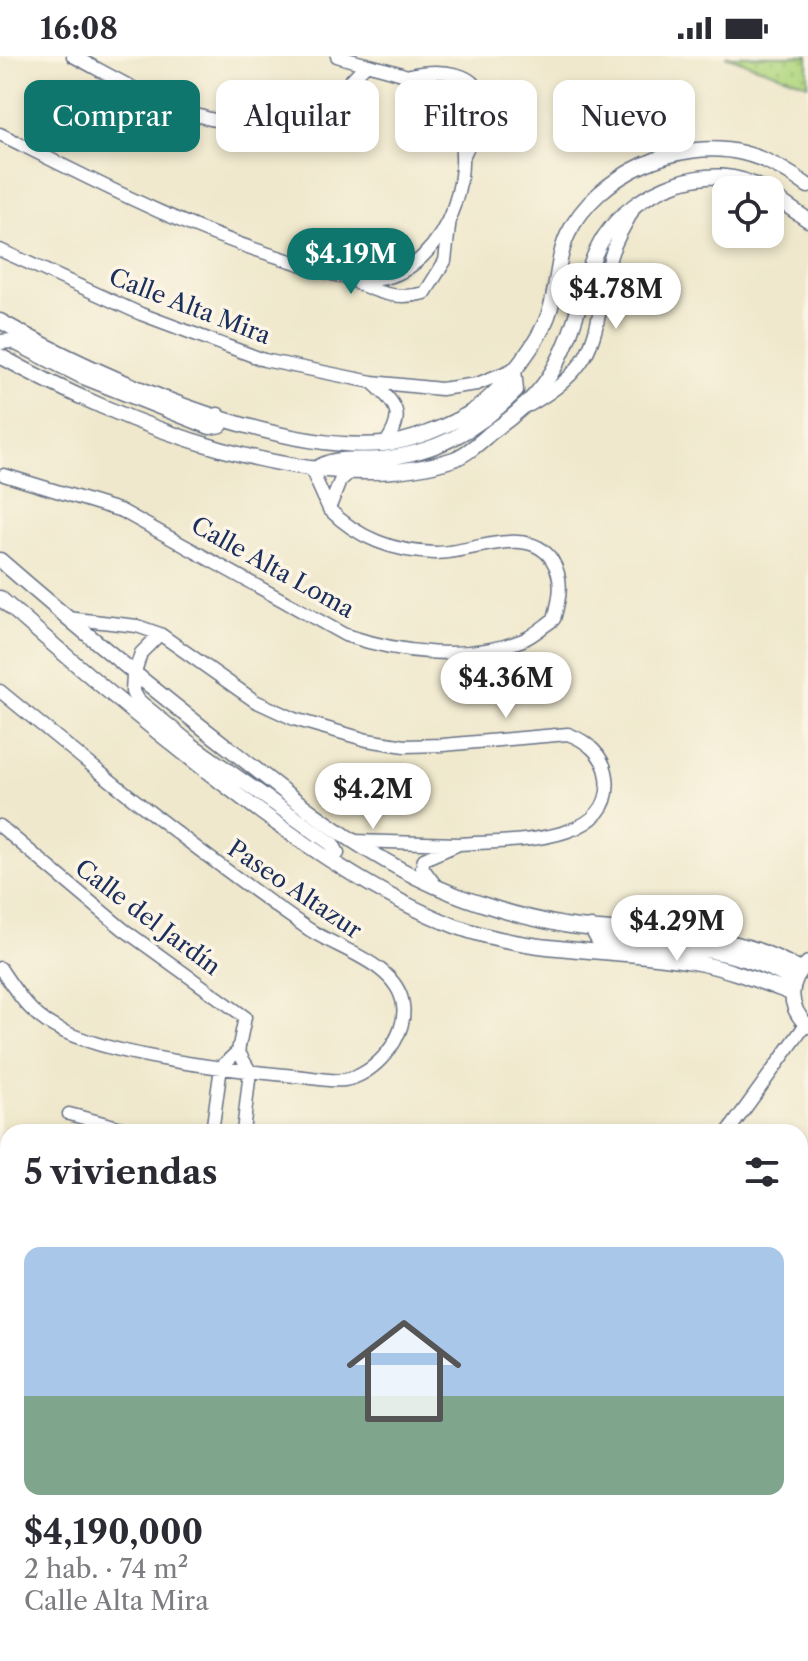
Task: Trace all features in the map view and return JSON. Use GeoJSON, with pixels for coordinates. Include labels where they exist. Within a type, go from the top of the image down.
{"type":"FeatureCollection","features":[{"type":"Feature","properties":{"kind":"street"},"geometry":{"type":"LineString","coordinates":[[73,56],[194,115],[228,123],[264,125],[293,119],[322,107],[365,66]]}},
{"type":"Feature","properties":{"kind":"street"},"geometry":{"type":"LineString","coordinates":[[337,56],[365,66],[410,75],[437,94],[454,114],[462,138],[462,162]]}},
{"type":"Feature","properties":{"kind":"street"},"geometry":{"type":"LineString","coordinates":[[0,134],[112,193],[181,224],[404,299],[425,293],[445,261],[450,216],[462,162],[481,109],[477,88],[469,79],[429,70],[410,75]]}},
{"type":"Feature","properties":{"kind":"street"},"geometry":{"type":"LineString","coordinates":[[0,321],[110,374],[218,415],[302,440],[385,444],[440,428],[471,412],[514,369],[549,314],[568,235],[598,196],[628,172],[691,151],[721,149],[782,167],[808,186]]}},
{"type":"Feature","properties":{"kind":"street"},"geometry":{"type":"LineString","coordinates":[[530,405],[562,353],[594,256],[615,224],[652,194],[712,178]]}},
{"type":"Feature","properties":{"kind":"street"},"geometry":{"type":"LineString","coordinates":[[784,204],[808,220]]}},
{"type":"Feature","properties":{"kind":"street"},"geometry":{"type":"LineString","coordinates":[[0,356],[60,390],[168,432],[312,471],[375,474],[456,458],[530,405],[561,387],[593,342],[610,258],[634,208]]}},
{"type":"Feature","properties":{"kind":"street"},"geometry":{"type":"LineString","coordinates":[[343,276],[370,280],[395,275],[415,264],[450,216]]}},
{"type":"Feature","properties":{"kind":"street","name":"Calle Alta Mira"},"geometry":{"type":"LineString","coordinates":[[0,250],[141,314],[264,360],[372,382],[458,388],[514,369]]}},
{"type":"Feature","properties":{"kind":"street"},"geometry":{"type":"LineString","coordinates":[[0,342],[12,341],[81,376],[210,427],[221,425],[218,415]]}},
{"type":"Feature","properties":{"kind":"street"},"geometry":{"type":"LineString","coordinates":[[312,471],[335,461],[381,458],[421,450],[469,432],[516,391],[518,379],[514,369]]}},
{"type":"Feature","properties":{"kind":"street"},"geometry":{"type":"LineString","coordinates":[[372,382],[390,399],[397,413],[397,427],[385,444]]}},
{"type":"Feature","properties":{"kind":"street"},"geometry":{"type":"LineString","coordinates":[[312,471],[329,509]]}},
{"type":"Feature","properties":{"kind":"street"},"geometry":{"type":"LineString","coordinates":[[329,509],[340,481],[349,473]]}},
{"type":"Feature","properties":{"kind":"street","name":"Calle Alta Loma"},"geometry":{"type":"LineString","coordinates":[[1,475],[122,511],[345,635],[378,645],[445,653],[485,649],[524,640],[554,619],[560,580],[546,551],[534,544],[518,542],[438,553],[405,550],[375,541],[329,509]]}},
{"type":"Feature","properties":{"kind":"street"},"geometry":{"type":"LineString","coordinates":[[0,560],[134,675],[353,841],[439,888],[482,904],[591,927],[724,938],[773,953],[798,977]]}},
{"type":"Feature","properties":{"kind":"street"},"geometry":{"type":"LineString","coordinates":[[0,598],[88,678],[203,769],[330,860],[390,895],[456,926],[531,946],[693,962],[743,975],[798,977]]}},
{"type":"Feature","properties":{"kind":"street"},"geometry":{"type":"LineString","coordinates":[[67,618],[126,625],[160,634],[255,701],[330,731],[405,746],[568,734],[583,740],[597,753],[607,772],[605,796],[593,819],[576,830],[459,844],[353,841]]}},
{"type":"Feature","properties":{"kind":"street"},"geometry":{"type":"LineString","coordinates":[[160,634],[141,653],[134,675],[133,692],[138,701],[193,746],[329,842],[337,853],[330,860]]}},
{"type":"Feature","properties":{"kind":"street","name":"Paseo Altazur"},"geometry":{"type":"LineString","coordinates":[[0,691],[243,884],[314,933],[381,970],[396,987],[404,1007],[399,1030],[385,1057],[365,1072],[343,1080],[221,1067],[131,1050],[70,1034],[35,1012],[0,968]]}},
{"type":"Feature","properties":{"kind":"street","name":"Calle del Jardín"},"geometry":{"type":"LineString","coordinates":[[0,826],[123,929],[245,1017],[238,1051]]}},
{"type":"Feature","properties":{"kind":"street"},"geometry":{"type":"LineString","coordinates":[[439,888],[426,875],[422,867],[424,859],[459,844]]}},
{"type":"Feature","properties":{"kind":"street"},"geometry":{"type":"LineString","coordinates":[[734,1124],[807,1025],[793,1005],[798,977]]}},
{"type":"Feature","properties":{"kind":"street"},"geometry":{"type":"LineString","coordinates":[[213,1124],[221,1067],[238,1051],[250,1071],[244,1124]]}},
{"type":"Feature","properties":{"kind":"street"},"geometry":{"type":"LineString","coordinates":[[69,1114],[107,1124]]}},
{"type":"Feature","properties":{"kind":"green space"},"geometry":{"type":"Polygon","coordinates":[[[725,56],[808,56],[808,84],[725,56]]]}}]}
